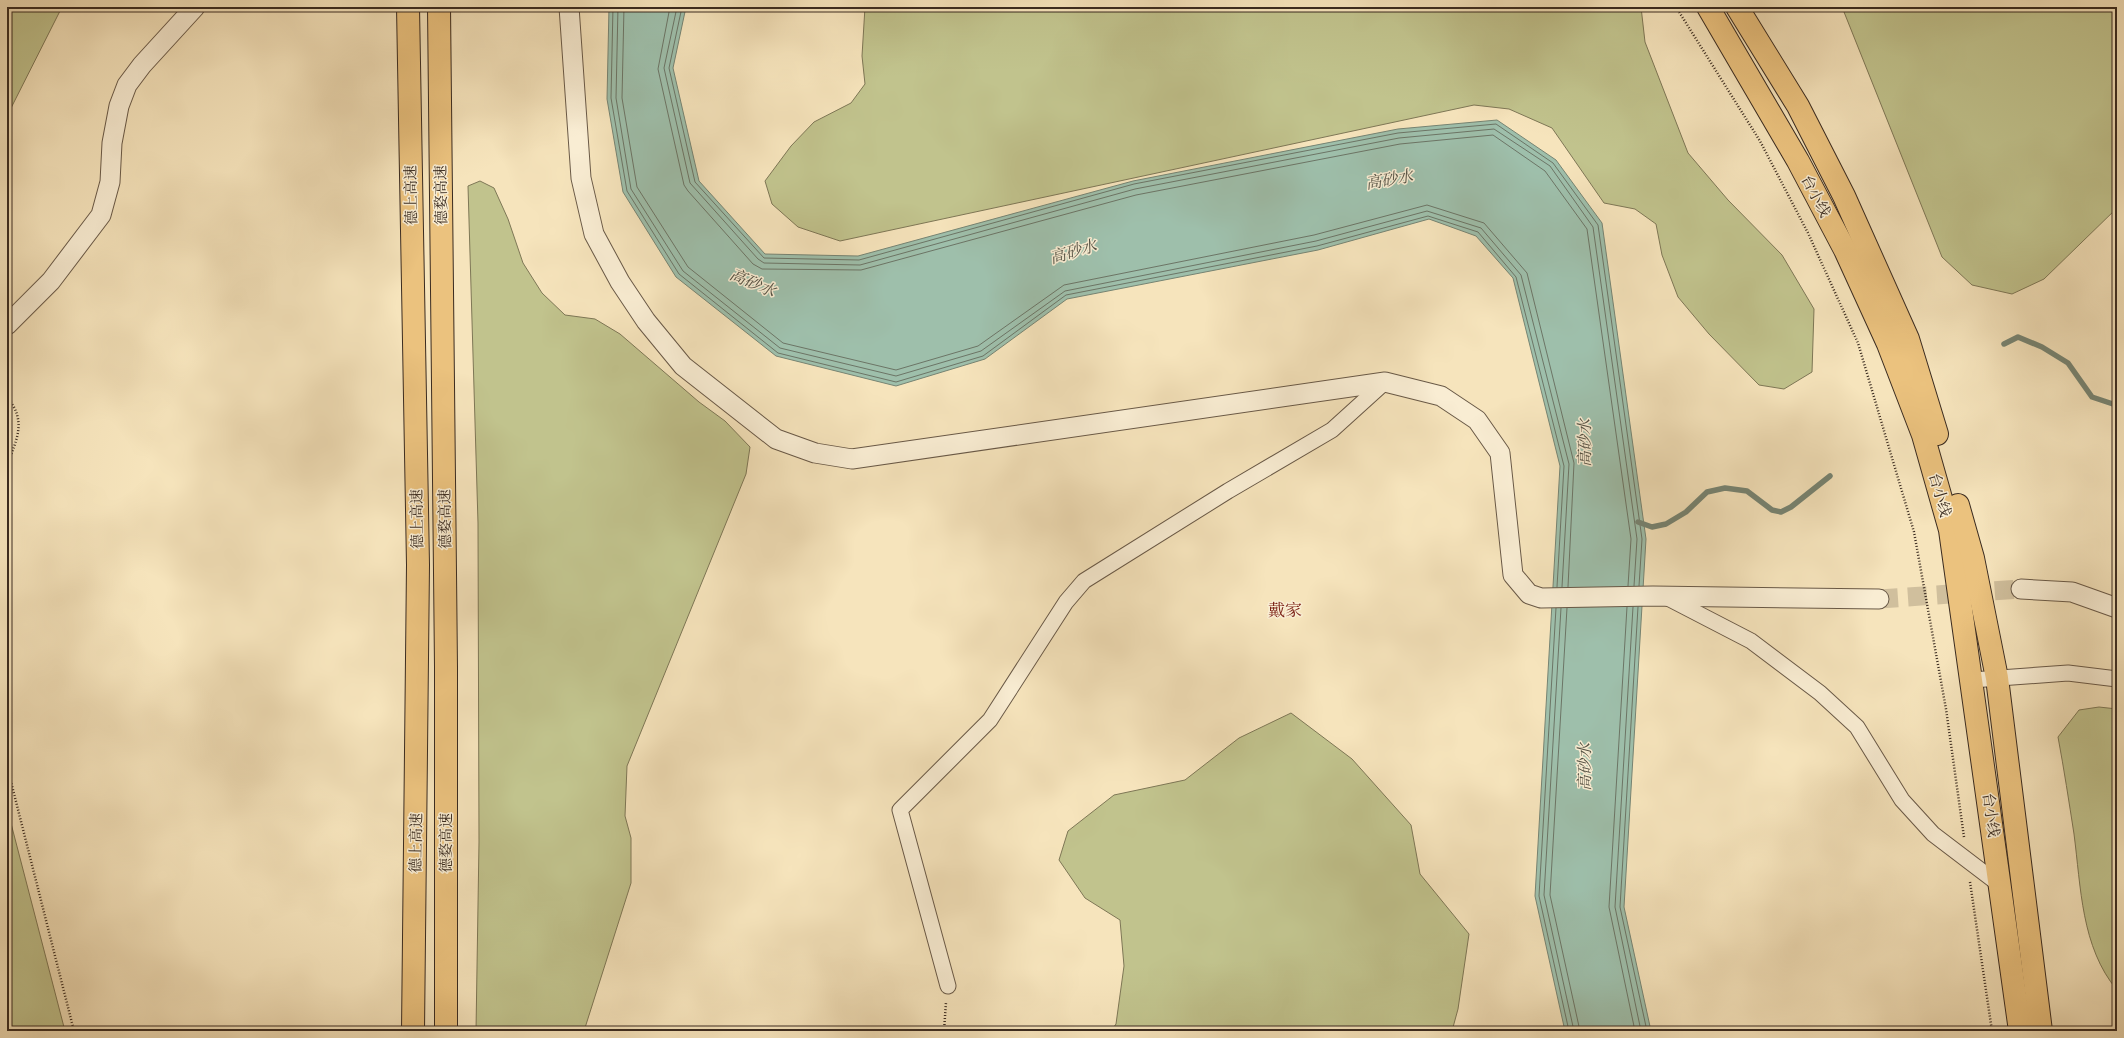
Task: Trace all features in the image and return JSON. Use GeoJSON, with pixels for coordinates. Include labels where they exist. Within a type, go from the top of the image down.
{"type":"FeatureCollection","features":[{"type":"Feature","properties":{"kind":"highway","name":"德上高速"},"geometry":{"type":"LineString","coordinates":[[408,7],[418,564],[413,1031]]}},
{"type":"Feature","properties":{"kind":"highway","name":"德婺高速"},"geometry":{"type":"LineString","coordinates":[[439,7],[446,666],[446,1031]]}},
{"type":"Feature","properties":{"kind":"highway","name":"台小线"},"geometry":{"type":"LineString","coordinates":[[1708,7],[1798,162],[1845,250],[1899,372],[1923,435],[1950,530],[2020,1031]]}},
{"type":"Feature","properties":{"kind":"highway","name":"台小线"},"geometry":{"type":"LineString","coordinates":[[1736,7],[1798,106],[1844,196],[1908,339],[1973,558],[1997,678],[2041,1031]]}},
{"type":"Feature","properties":{"kind":"street"},"geometry":{"type":"LineString","coordinates":[[7,324],[51,281],[101,215],[110,182],[112,143],[119,106],[127,85],[142,65],[195,7]]}},
{"type":"Feature","properties":{"kind":"street"},"geometry":{"type":"LineString","coordinates":[[569,7],[581,178],[594,234],[620,282],[646,321],[683,366],[776,439],[815,453],[852,458],[1385,382],[1441,396],[1477,420],[1500,453],[1514,575],[1529,594],[1541,598],[1660,596],[1878,600]]}},
{"type":"Feature","properties":{"kind":"street"},"geometry":{"type":"LineString","coordinates":[[948,986],[900,810],[990,720],[1066,602],[1084,581],[1228,491],[1332,430],[1385,382]]}},
{"type":"Feature","properties":{"kind":"street"},"geometry":{"type":"LineString","coordinates":[[2021,589],[2072,592],[2117,608]]}},
{"type":"Feature","properties":{"kind":"street"},"geometry":{"type":"LineString","coordinates":[[1660,596],[1751,641],[1820,693],[1857,727],[1902,800],[1933,834],[2000,885]]}},
{"type":"Feature","properties":{"kind":"street"},"geometry":{"type":"LineString","coordinates":[[1972,680],[2068,673],[2117,679]]}},
{"type":"Feature","properties":{"kind":"path"},"geometry":{"type":"LineString","coordinates":[[1676,7],[1760,141],[1808,233],[1858,343],[1914,532],[1946,709],[1992,1031]]}},
{"type":"Feature","properties":{"kind":"path"},"geometry":{"type":"LineString","coordinates":[[7,397],[17,409],[19,434],[7,465]]}},
{"type":"Feature","properties":{"kind":"path"},"geometry":{"type":"LineString","coordinates":[[7,766],[74,1031]]}},
{"type":"Feature","properties":{"kind":"path"},"geometry":{"type":"LineString","coordinates":[[944,1031],[948,986]]}},
{"type":"Feature","properties":{"kind":"green space"},"geometry":{"type":"Polygon","coordinates":[[[7,7],[62,7],[7,116],[7,7]]]}},
{"type":"Feature","properties":{"kind":"green space"},"geometry":{"type":"Polygon","coordinates":[[[865,7],[1641,7],[1645,42],[1688,153],[1728,200],[1782,255],[1814,309],[1812,372],[1784,389],[1759,385],[1709,334],[1678,297],[1662,255],[1656,224],[1635,209],[1604,203],[1552,128],[1509,109],[1474,105],[840,241],[798,227],[772,204],[765,181],[791,146],[814,122],[851,103],[865,84],[862,56],[865,7]]]}},
{"type":"Feature","properties":{"kind":"green space"},"geometry":{"type":"Polygon","coordinates":[[[1842,7],[2117,7],[2117,208],[2044,279],[2012,294],[1972,285],[1942,257],[1842,7]]]}},
{"type":"Feature","properties":{"kind":"green space"},"geometry":{"type":"Polygon","coordinates":[[[480,181],[494,188],[508,219],[523,263],[542,293],[565,315],[595,319],[620,334],[699,402],[725,421],[750,447],[746,474],[627,766],[625,816],[631,838],[631,883],[584,1031],[476,1031],[479,842],[478,523],[468,186],[480,181]]]}},
{"type":"Feature","properties":{"kind":"green space"},"geometry":{"type":"Polygon","coordinates":[[[2099,707],[2117,709],[2117,990],[2105,973],[2089,936],[2081,895],[2074,834],[2058,737],[2079,710],[2099,707]]]}},
{"type":"Feature","properties":{"kind":"green space"},"geometry":{"type":"Polygon","coordinates":[[[1291,713],[1352,759],[1411,825],[1420,874],[1469,934],[1458,1009],[1452,1031],[1111,1031],[1116,1024],[1124,966],[1120,920],[1085,898],[1059,860],[1068,831],[1114,795],[1185,780],[1239,738],[1291,713]]]}},
{"type":"Feature","properties":{"kind":"green space"},"geometry":{"type":"Polygon","coordinates":[[[7,808],[65,1031],[7,1031],[7,808]]]}},
{"type":"Feature","properties":{"kind":"water","name":"高砂水"},"geometry":{"type":"Polygon","coordinates":[[[609,7],[686,7],[673,68],[699,181],[765,254],[858,256],[1133,181],[1398,129],[1497,120],[1556,160],[1602,223],[1646,539],[1624,907],[1651,1031],[1565,1031],[1535,896],[1560,466],[1513,278],[1476,236],[1429,219],[1318,250],[1067,299],[985,359],[896,386],[776,356],[676,277],[623,192],[607,99],[609,7]]]}},
{"type":"Feature","properties":{"kind":"waterway"},"geometry":{"type":"LineString","coordinates":[[2004,344],[2018,337],[2042,347],[2068,363],[2092,397],[2113,404],[2117,403]]}},
{"type":"Feature","properties":{"kind":"waterway"},"geometry":{"type":"LineString","coordinates":[[1638,522],[1652,527],[1666,524],[1686,512],[1707,492],[1725,488],[1747,491],[1772,510],[1781,512],[1791,507],[1830,476]]}},
{"type":"Feature","properties":{"kind":"tunnel"},"geometry":{"type":"LineString","coordinates":[[1879,599],[2021,589]]}},
{"type":"Feature","properties":{"kind":"district","name":"戴家"},"geometry":{"type":"Point","coordinates":[1285,610]}}]}
